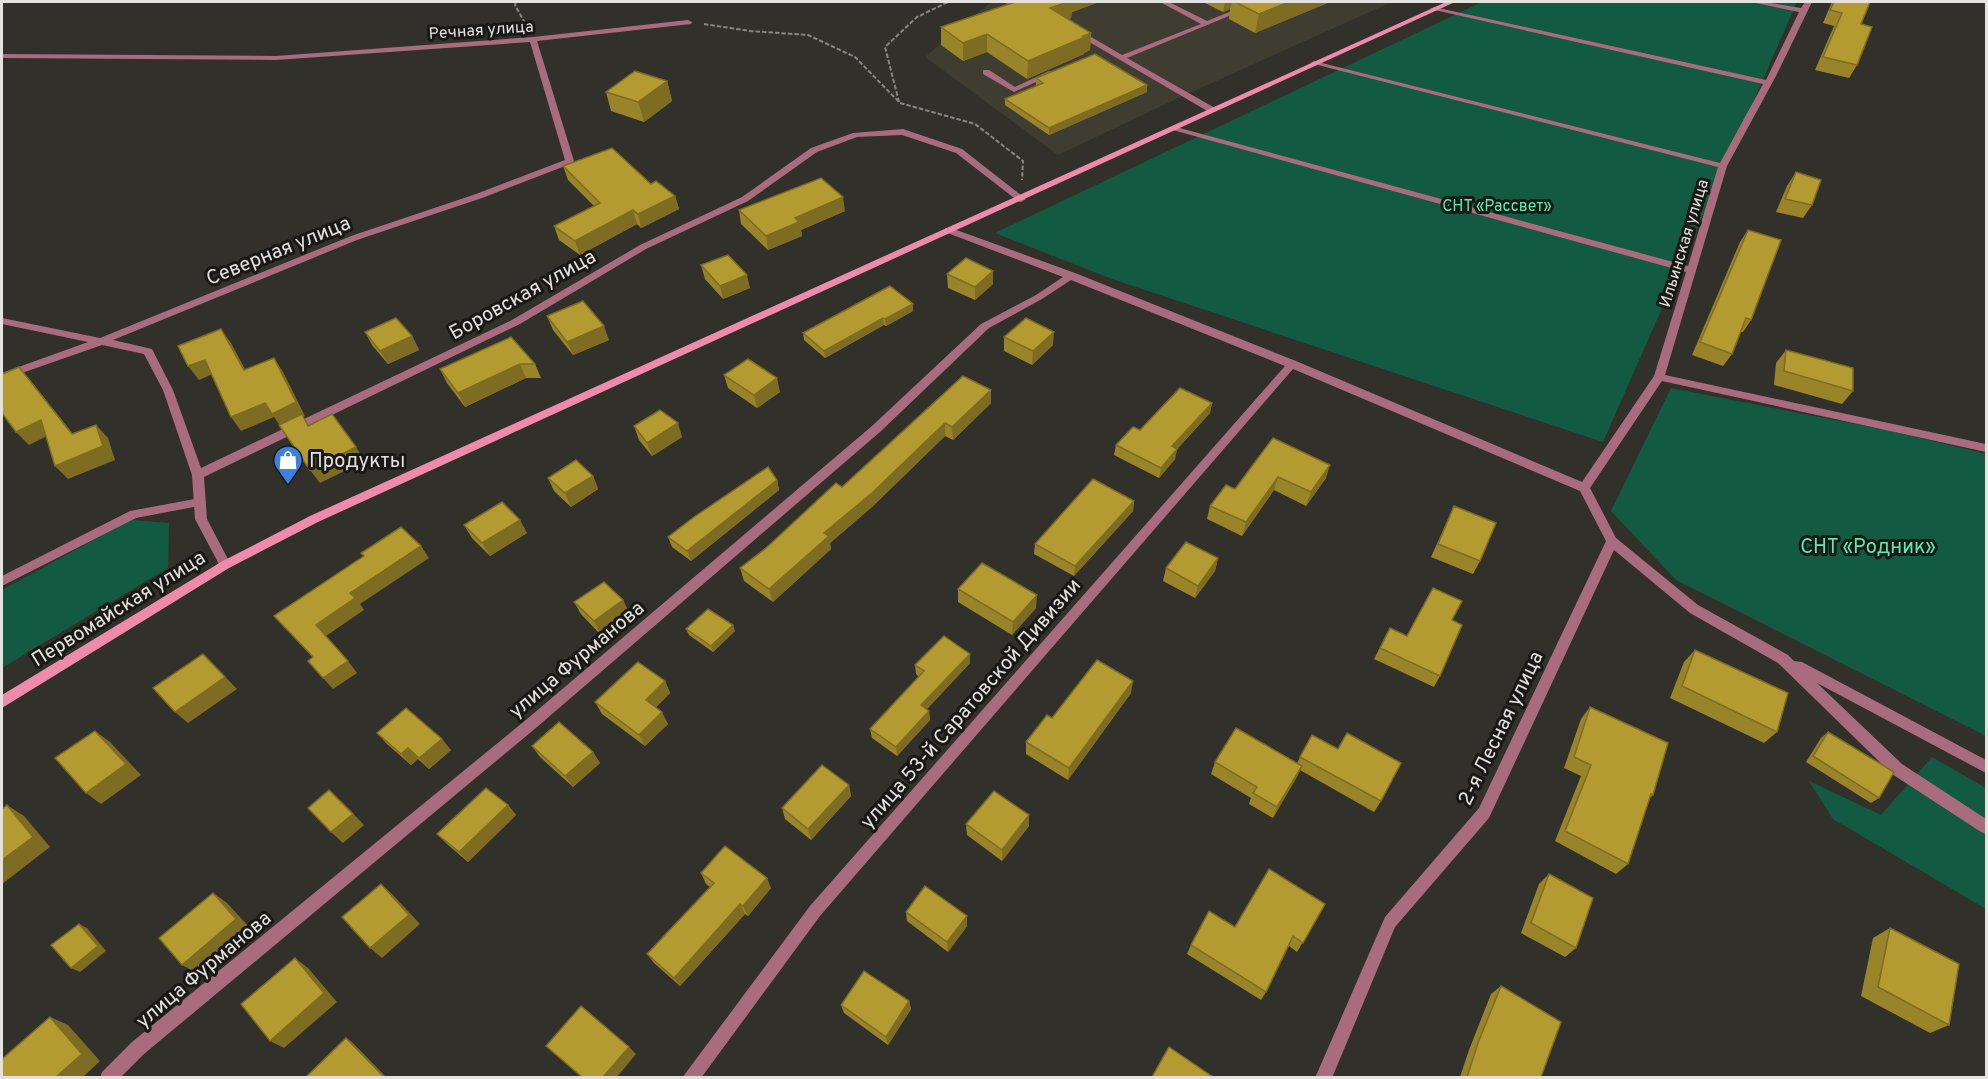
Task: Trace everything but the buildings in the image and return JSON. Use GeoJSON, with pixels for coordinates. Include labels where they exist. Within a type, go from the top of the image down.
{"type":"FeatureCollection","features":[{"type":"Feature","properties":{"kind":"main road","name":"Первомайская улица"},"geometry":{"type":"LineString","coordinates":[[2,702],[225,565],[314,519],[1451,2]]}},
{"type":"Feature","properties":{"kind":"street"},"geometry":{"type":"LineString","coordinates":[[1164,2],[1207,24]]}},
{"type":"Feature","properties":{"kind":"street"},"geometry":{"type":"LineString","coordinates":[[1122,58],[1259,2]]}},
{"type":"Feature","properties":{"kind":"street"},"geometry":{"type":"LineString","coordinates":[[1755,2],[1805,6]]}},
{"type":"Feature","properties":{"kind":"street","name":"Ильинская улица"},"geometry":{"type":"LineString","coordinates":[[1584,488],[1659,377],[1723,166],[1768,83],[1805,6]]}},
{"type":"Feature","properties":{"kind":"street"},"geometry":{"type":"LineString","coordinates":[[1434,9],[1768,83]]}},
{"type":"Feature","properties":{"kind":"street","name":"Речная улица"},"geometry":{"type":"LineString","coordinates":[[2,56],[276,58],[533,39],[688,22]]}},
{"type":"Feature","properties":{"kind":"street"},"geometry":{"type":"LineString","coordinates":[[1072,29],[1212,111]]}},
{"type":"Feature","properties":{"kind":"street","name":"Северная улица"},"geometry":{"type":"LineString","coordinates":[[2,377],[102,341],[354,238],[479,196],[570,161],[533,39]]}},
{"type":"Feature","properties":{"kind":"street"},"geometry":{"type":"LineString","coordinates":[[1096,54],[1107,50]]}},
{"type":"Feature","properties":{"kind":"street"},"geometry":{"type":"LineString","coordinates":[[1314,63],[1723,166]]}},
{"type":"Feature","properties":{"kind":"street"},"geometry":{"type":"LineString","coordinates":[[986,72],[1014,90],[1065,67]]}},
{"type":"Feature","properties":{"kind":"street"},"geometry":{"type":"LineString","coordinates":[[1173,129],[1690,270]]}},
{"type":"Feature","properties":{"kind":"street","name":"Боровская улица"},"geometry":{"type":"LineString","coordinates":[[198,475],[516,322],[643,247],[745,199],[814,150],[856,135],[903,132],[959,151],[1021,199]]}},
{"type":"Feature","properties":{"kind":"street"},"geometry":{"type":"LineString","coordinates":[[948,230],[1072,275],[1292,364],[1584,488],[1612,542],[1694,609],[1986,767]]}},
{"type":"Feature","properties":{"kind":"street","name":"улица Фурманова"},"geometry":{"type":"LineString","coordinates":[[108,1077],[138,1048],[532,723],[876,429],[985,326],[1039,297],[1072,275]]}},
{"type":"Feature","properties":{"kind":"street"},"geometry":{"type":"LineString","coordinates":[[2,321],[148,351],[168,390],[198,475],[201,519],[225,565]]}},
{"type":"Feature","properties":{"kind":"street","name":"улица 53-й Саратовской Дивизии"},"geometry":{"type":"LineString","coordinates":[[690,1077],[815,911],[1292,364]]}},
{"type":"Feature","properties":{"kind":"street"},"geometry":{"type":"LineString","coordinates":[[1659,377],[1986,448]]}},
{"type":"Feature","properties":{"kind":"street"},"geometry":{"type":"LineString","coordinates":[[2,581],[134,514],[200,502]]}},
{"type":"Feature","properties":{"kind":"street","name":"2-я Лесная улица"},"geometry":{"type":"LineString","coordinates":[[1323,1077],[1390,922],[1484,813],[1612,542]]}},
{"type":"Feature","properties":{"kind":"street"},"geometry":{"type":"LineString","coordinates":[[1783,659],[1897,769],[1986,827]]}},
{"type":"Feature","properties":{"kind":"path"},"geometry":{"type":"LineString","coordinates":[[516,2],[533,39]]}},
{"type":"Feature","properties":{"kind":"path"},"geometry":{"type":"LineString","coordinates":[[900,103],[885,47],[917,17],[948,2]]}},
{"type":"Feature","properties":{"kind":"path"},"geometry":{"type":"LineString","coordinates":[[688,22],[750,31],[808,35],[855,57],[900,103],[975,124],[1023,161],[1021,199]]}},
{"type":"Feature","properties":{"kind":"shaded area"},"geometry":{"type":"Polygon","coordinates":[[[991,2],[1392,2],[1058,155],[925,57],[991,2]]]}},
{"type":"Feature","properties":{"kind":"green space","name":"СНТ «Рассвет»"},"geometry":{"type":"Polygon","coordinates":[[[1482,2],[1797,2],[1603,442],[1112,279],[995,233],[1482,2]]]}},
{"type":"Feature","properties":{"kind":"green space","name":"СНТ «Родник»"},"geometry":{"type":"Polygon","coordinates":[[[1671,388],[1891,431],[1986,454],[1986,736],[1676,580],[1611,511],[1671,388]]]}},
{"type":"Feature","properties":{"kind":"green space"},"geometry":{"type":"Polygon","coordinates":[[[130,520],[169,523],[168,568],[2,668],[2,590],[130,520]]]}},
{"type":"Feature","properties":{"kind":"green space"},"geometry":{"type":"Polygon","coordinates":[[[1932,757],[1986,788],[1986,909],[1833,819],[1809,781],[1881,815],[1932,757]]]}},
{"type":"Feature","properties":{"kind":"place","name":"Продукты"},"geometry":{"type":"Point","coordinates":[288,486]}}]}
